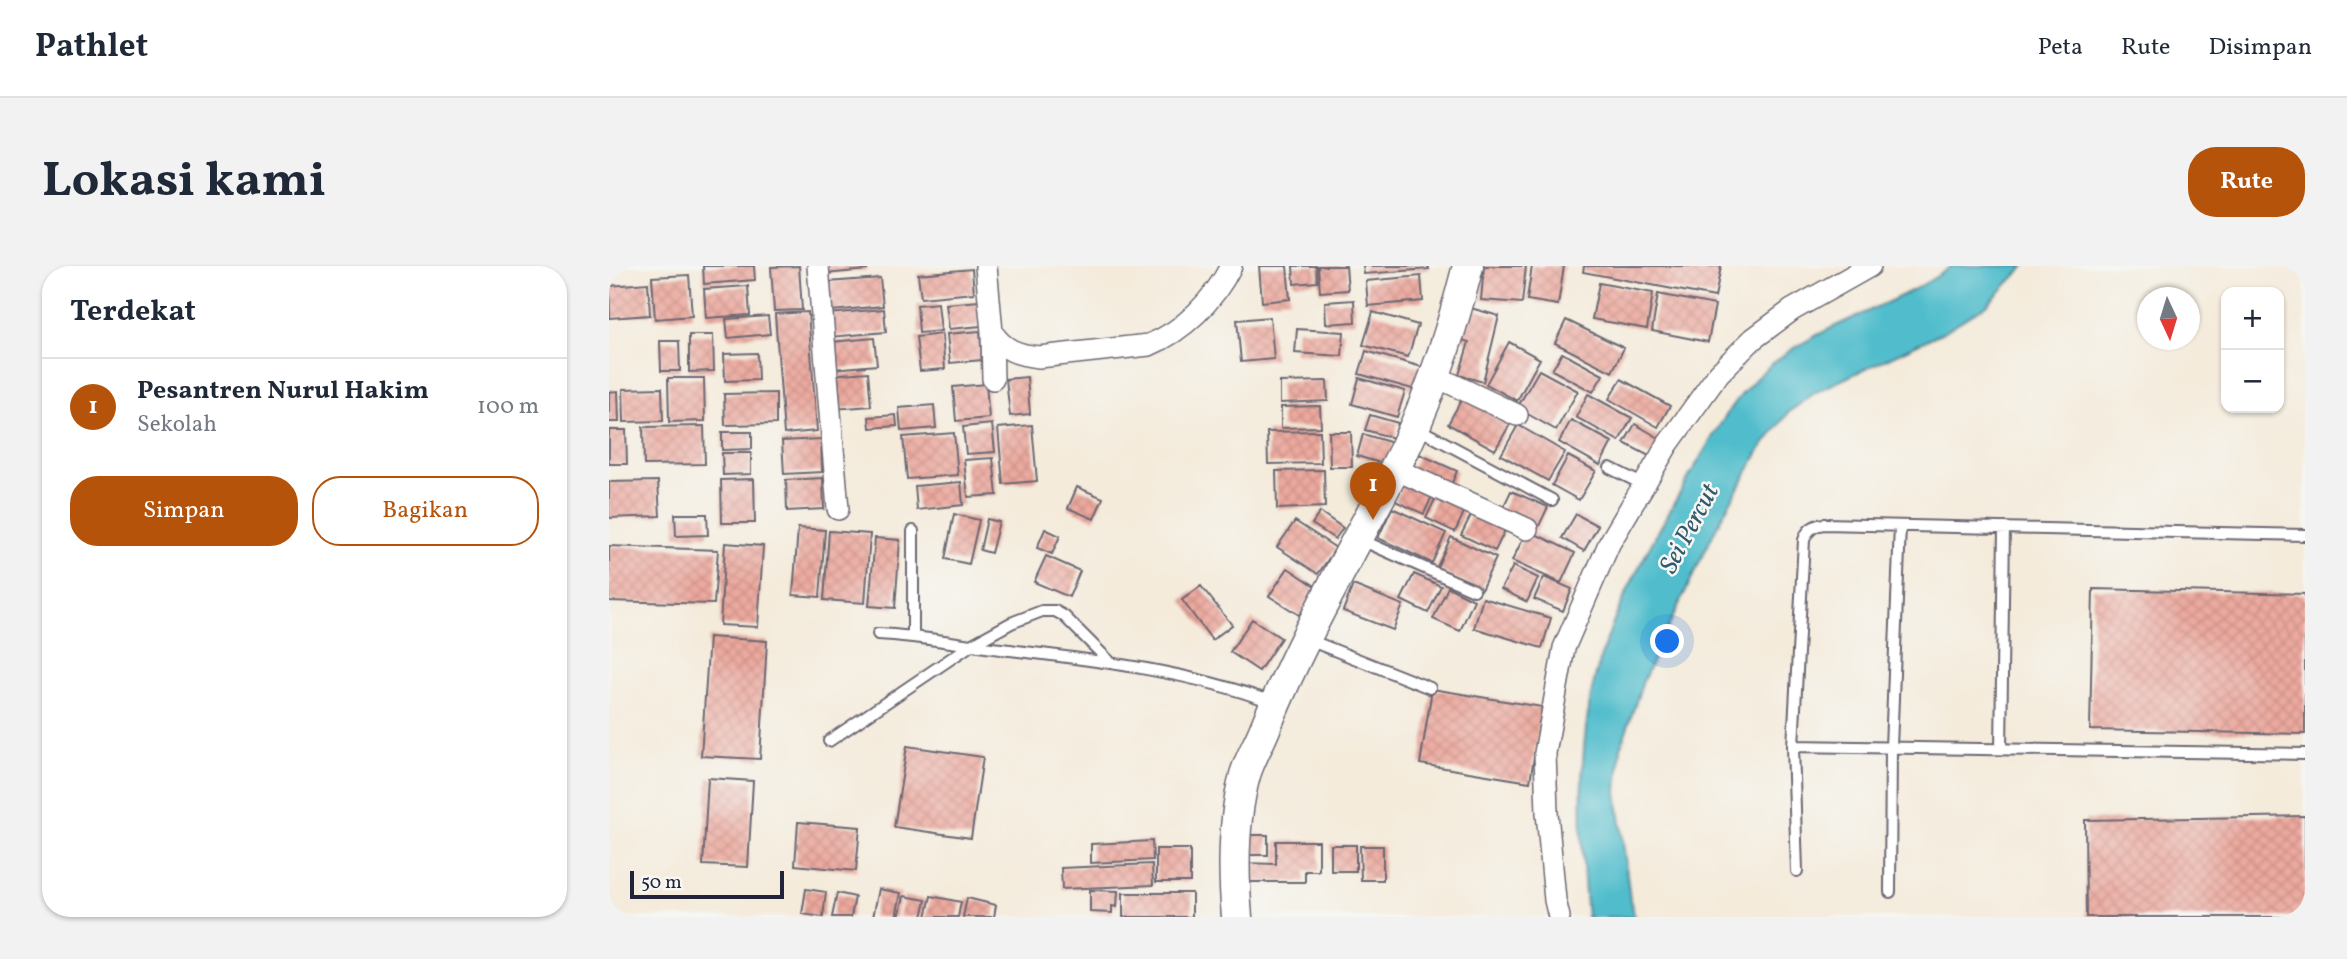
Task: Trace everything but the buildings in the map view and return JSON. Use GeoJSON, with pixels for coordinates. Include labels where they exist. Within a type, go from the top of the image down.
{"type":"FeatureCollection","features":[{"type":"Feature","properties":{"kind":"main road"},"geometry":{"type":"LineString","coordinates":[[1237,917],[1237,817],[1245,774],[1304,638],[1395,468],[1414,426],[1451,336],[1468,266]]}},
{"type":"Feature","properties":{"kind":"street"},"geometry":{"type":"LineString","coordinates":[[818,266],[838,509]]}},
{"type":"Feature","properties":{"kind":"street"},"geometry":{"type":"LineString","coordinates":[[986,266],[993,379]]}},
{"type":"Feature","properties":{"kind":"street"},"geometry":{"type":"LineString","coordinates":[[992,332],[998,343],[1009,349],[1022,355],[1039,357],[1149,345],[1181,328],[1214,293],[1231,266]]}},
{"type":"Feature","properties":{"kind":"street"},"geometry":{"type":"LineString","coordinates":[[1559,917],[1546,813],[1545,753],[1564,648],[1609,544],[1668,444],[1719,373],[1753,339],[1792,310],[1870,266]]}},
{"type":"Feature","properties":{"kind":"street"},"geometry":{"type":"LineString","coordinates":[[1435,376],[1517,415]]}},
{"type":"Feature","properties":{"kind":"street"},"geometry":{"type":"LineString","coordinates":[[1395,468],[1527,530]]}},
{"type":"Feature","properties":{"kind":"lane"},"geometry":{"type":"LineString","coordinates":[[1414,426],[1552,500]]}},
{"type":"Feature","properties":{"kind":"lane"},"geometry":{"type":"LineString","coordinates":[[1610,468],[1644,485]]}},
{"type":"Feature","properties":{"kind":"lane"},"geometry":{"type":"LineString","coordinates":[[1797,871],[1793,746],[1806,534],[1818,525],[2305,535]]}},
{"type":"Feature","properties":{"kind":"lane"},"geometry":{"type":"LineString","coordinates":[[1890,892],[1891,747],[1900,526]]}},
{"type":"Feature","properties":{"kind":"lane"},"geometry":{"type":"LineString","coordinates":[[2001,749],[2004,528]]}},
{"type":"Feature","properties":{"kind":"lane"},"geometry":{"type":"LineString","coordinates":[[913,531],[913,635]]}},
{"type":"Feature","properties":{"kind":"lane"},"geometry":{"type":"LineString","coordinates":[[1356,538],[1474,590]]}},
{"type":"Feature","properties":{"kind":"lane"},"geometry":{"type":"LineString","coordinates":[[829,741],[971,645],[1042,611],[1055,611],[1076,625],[1111,663]]}},
{"type":"Feature","properties":{"kind":"lane"},"geometry":{"type":"LineString","coordinates":[[878,634],[913,635],[1111,663],[1231,687],[1275,704]]}},
{"type":"Feature","properties":{"kind":"lane"},"geometry":{"type":"LineString","coordinates":[[1304,638],[1430,688]]}},
{"type":"Feature","properties":{"kind":"lane"},"geometry":{"type":"LineString","coordinates":[[1793,746],[2305,754]]}},
{"type":"Feature","properties":{"kind":"water","name":"Sei Percut"},"geometry":{"type":"Polygon","coordinates":[[[1952,266],[2025,266],[1987,305],[1943,332],[1816,392],[1789,412],[1760,450],[1720,520],[1643,681],[1621,747],[1617,791],[1630,900],[1635,917],[1587,917],[1582,851],[1582,779],[1589,709],[1596,675],[1613,623],[1631,582],[1663,523],[1721,422],[1742,394],[1767,368],[1811,339],[1907,293],[1952,266]]]}},
{"type":"Feature","properties":{"kind":"place","name":"Pesantren Nurul Hakim"},"geometry":{"type":"Point","coordinates":[1373,520]}}]}
